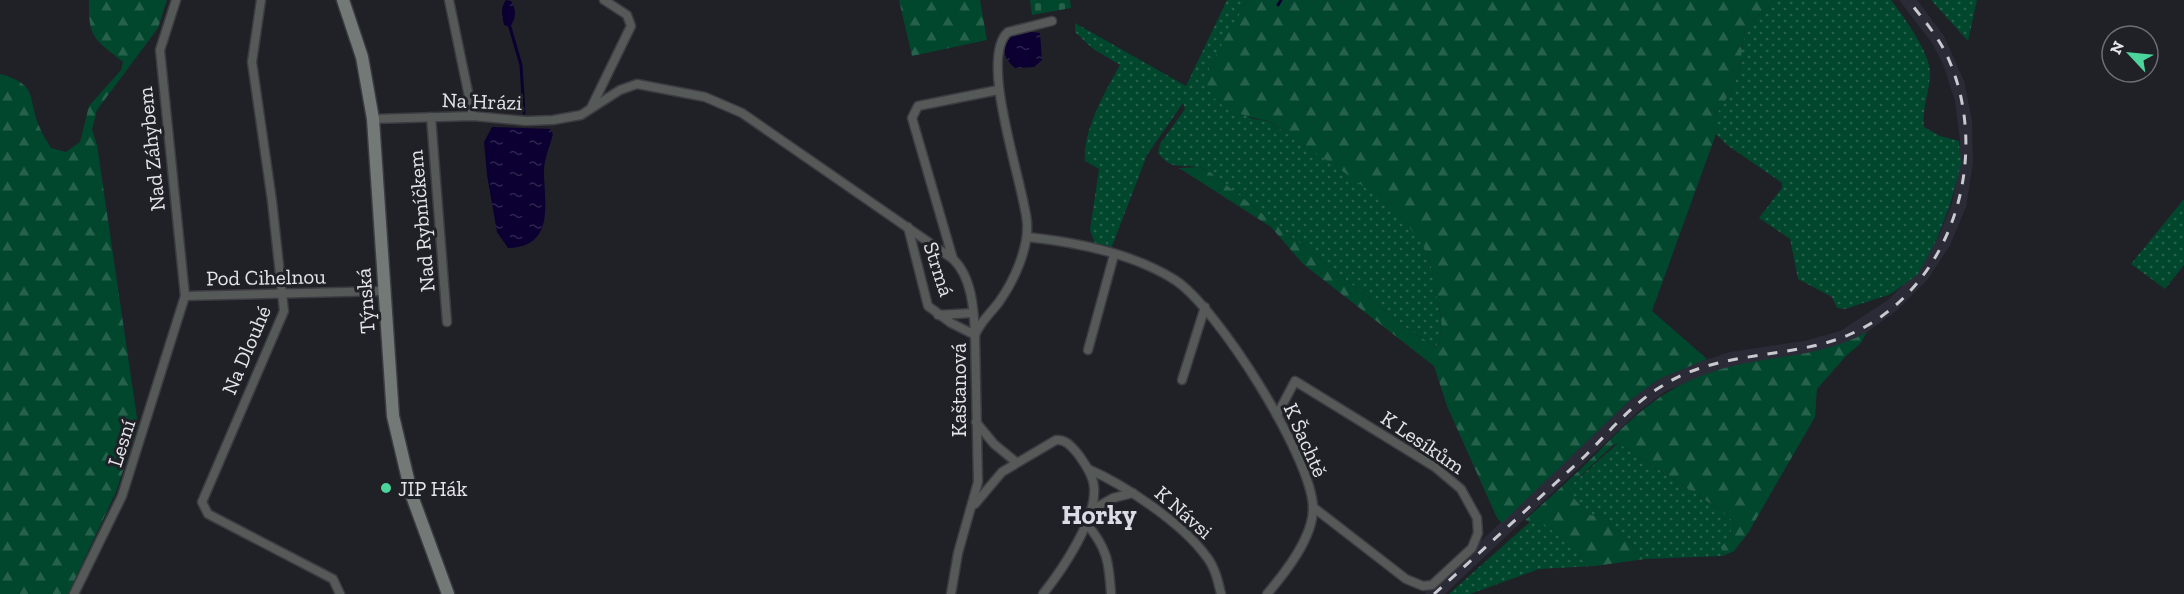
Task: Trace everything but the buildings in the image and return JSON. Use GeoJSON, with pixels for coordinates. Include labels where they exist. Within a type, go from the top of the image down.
{"type":"FeatureCollection","features":[{"type":"Feature","properties":{"kind":"main road","name":"Týnská"},"geometry":{"type":"LineString","coordinates":[[343,0],[362,57],[372,118],[390,381],[399,449],[416,510],[448,594]]}},
{"type":"Feature","properties":{"kind":"street","name":"Nad Záhybem"},"geometry":{"type":"LineString","coordinates":[[176,0],[160,50],[185,296]]}},
{"type":"Feature","properties":{"kind":"street","name":"Na Dlouhé"},"geometry":{"type":"LineString","coordinates":[[261,0],[252,62],[284,295],[284,311],[202,502],[203,509],[225,524],[333,579],[340,594]]}},
{"type":"Feature","properties":{"kind":"street"},"geometry":{"type":"LineString","coordinates":[[449,0],[473,116]]}},
{"type":"Feature","properties":{"kind":"street"},"geometry":{"type":"LineString","coordinates":[[589,111],[631,26],[627,15],[604,0]]}},
{"type":"Feature","properties":{"kind":"street","name":"Kaštanová"},"geometry":{"type":"LineString","coordinates":[[951,594],[958,553],[978,482],[975,335],[982,320],[1002,297],[1020,259],[1027,237],[1024,206],[998,90],[996,59],[1005,34],[1018,28],[1052,21]]}},
{"type":"Feature","properties":{"kind":"street"},"geometry":{"type":"LineString","coordinates":[[589,111],[620,90],[637,84],[660,86],[714,100],[742,113],[953,259]]}},
{"type":"Feature","properties":{"kind":"street"},"geometry":{"type":"LineString","coordinates":[[975,335],[973,313],[965,279],[953,259],[912,118],[918,106],[998,90]]}},
{"type":"Feature","properties":{"kind":"street","name":"Na Hrázi"},"geometry":{"type":"LineString","coordinates":[[372,118],[473,116],[539,121],[570,117],[589,111]]}},
{"type":"Feature","properties":{"kind":"street","name":"Nad Rybníčkem"},"geometry":{"type":"LineString","coordinates":[[431,117],[447,322]]}},
{"type":"Feature","properties":{"kind":"street","name":"Strmá"},"geometry":{"type":"LineString","coordinates":[[908,227],[925,299],[938,315],[975,335]]}},
{"type":"Feature","properties":{"kind":"street","name":"K Šachtě"},"geometry":{"type":"LineString","coordinates":[[1027,237],[1114,255],[1154,269],[1175,280],[1205,307],[1277,415],[1299,458],[1313,507],[1296,555],[1267,594]]}},
{"type":"Feature","properties":{"kind":"street"},"geometry":{"type":"LineString","coordinates":[[1088,350],[1114,255]]}},
{"type":"Feature","properties":{"kind":"street","name":"Pod Cihelnou"},"geometry":{"type":"LineString","coordinates":[[185,296],[384,291]]}},
{"type":"Feature","properties":{"kind":"street","name":"Lesní"},"geometry":{"type":"LineString","coordinates":[[74,594],[122,496],[185,296]]}},
{"type":"Feature","properties":{"kind":"street"},"geometry":{"type":"LineString","coordinates":[[1182,380],[1205,307]]}},
{"type":"Feature","properties":{"kind":"street"},"geometry":{"type":"LineString","coordinates":[[938,315],[973,313]]}},
{"type":"Feature","properties":{"kind":"street","name":"K Lesíkům"},"geometry":{"type":"LineString","coordinates":[[1277,415],[1295,381],[1435,467],[1461,489],[1477,518],[1478,533],[1472,548],[1443,578],[1432,585],[1423,586],[1406,579],[1313,507]]}},
{"type":"Feature","properties":{"kind":"street"},"geometry":{"type":"LineString","coordinates":[[976,422],[994,444],[1016,462]]}},
{"type":"Feature","properties":{"kind":"street","name":"K Návsi"},"geometry":{"type":"LineString","coordinates":[[971,508],[997,476],[1052,441],[1063,440],[1072,447],[1088,468],[1159,512],[1202,550],[1215,572],[1221,594]]}},
{"type":"Feature","properties":{"kind":"street"},"geometry":{"type":"LineString","coordinates":[[1043,594],[1065,563],[1086,523],[1094,485],[1088,468]]}},
{"type":"Feature","properties":{"kind":"street","name":"K Návsi"},"geometry":{"type":"LineString","coordinates":[[1090,511],[1113,498],[1133,494]]}},
{"type":"Feature","properties":{"kind":"street"},"geometry":{"type":"LineString","coordinates":[[1086,523],[1098,536],[1107,555],[1111,594]]}},
{"type":"Feature","properties":{"kind":"shaded area"},"geometry":{"type":"Polygon","coordinates":[[[1899,0],[1917,0],[1944,36],[1964,81],[1972,120],[1973,163],[1966,207],[1950,245],[1928,279],[1896,311],[1867,332],[1845,343],[1808,355],[1712,372],[1666,391],[1639,411],[1445,594],[1425,594],[1630,400],[1659,379],[1687,366],[1730,352],[1804,341],[1840,331],[1888,300],[1917,271],[1938,238],[1952,203],[1960,162],[1960,141],[1955,101],[1943,64],[1932,43],[1899,0]]]}},
{"type":"Feature","properties":{"kind":"green space"},"geometry":{"type":"Polygon","coordinates":[[[89,0],[167,0],[158,28],[97,110],[92,130],[97,145],[138,425],[116,492],[68,594],[0,594],[0,74],[26,87],[30,93],[39,126],[51,148],[66,152],[80,142],[89,106],[121,70],[123,62],[95,37],[90,22],[89,0]]]}},
{"type":"Feature","properties":{"kind":"green space"},"geometry":{"type":"Polygon","coordinates":[[[899,0],[980,0],[987,40],[912,56],[899,0]]]}},
{"type":"Feature","properties":{"kind":"green space"},"geometry":{"type":"Polygon","coordinates":[[[1030,0],[1070,0],[1071,8],[1032,15],[1030,0]]]}},
{"type":"Feature","properties":{"kind":"green space"},"geometry":{"type":"Polygon","coordinates":[[[1227,0],[1248,0],[1209,69],[1221,104],[1253,119],[1268,121],[1308,147],[1377,196],[1413,231],[1425,249],[1429,260],[1440,310],[1441,335],[1436,347],[1408,329],[1210,172],[1199,167],[1172,165],[1163,159],[1158,153],[1160,144],[1185,109],[1183,103],[1147,155],[1111,249],[1095,244],[1090,230],[1099,169],[1085,161],[1085,150],[1091,124],[1120,65],[1092,48],[1075,32],[1075,23],[1186,86],[1227,0]]]}},
{"type":"Feature","properties":{"kind":"green space"},"geometry":{"type":"Polygon","coordinates":[[[1248,0],[1775,0],[1745,28],[1740,66],[1733,88],[1716,115],[1716,134],[1652,311],[1707,359],[1659,379],[1630,400],[1502,523],[1497,518],[1447,406],[1434,366],[1303,264],[1271,227],[1179,168],[1199,167],[1210,172],[1408,329],[1436,347],[1441,335],[1440,310],[1427,254],[1413,231],[1376,196],[1331,163],[1269,121],[1232,110],[1223,105],[1210,92],[1207,84],[1211,66],[1248,0]]]}},
{"type":"Feature","properties":{"kind":"green space"},"geometry":{"type":"Polygon","coordinates":[[[1775,0],[1891,0],[1916,36],[1929,67],[1924,127],[1940,136],[1959,141],[1961,164],[1950,205],[1937,239],[1918,274],[1891,294],[1845,309],[1837,308],[1832,297],[1798,279],[1790,239],[1759,218],[1782,188],[1782,183],[1727,145],[1716,134],[1716,115],[1733,88],[1740,66],[1745,28],[1775,0]]]}},
{"type":"Feature","properties":{"kind":"green space"},"geometry":{"type":"Polygon","coordinates":[[[1931,0],[1977,0],[1968,41],[1931,0]]]}},
{"type":"Feature","properties":{"kind":"green space"},"geometry":{"type":"Polygon","coordinates":[[[2184,199],[2184,265],[2165,289],[2131,264],[2184,199]]]}},
{"type":"Feature","properties":{"kind":"green space"},"geometry":{"type":"Polygon","coordinates":[[[1867,332],[1860,344],[1846,356],[1817,389],[1815,417],[1748,533],[1734,551],[1723,556],[1721,547],[1729,537],[1734,522],[1722,511],[1618,443],[1613,445],[1570,486],[1571,495],[1589,515],[1604,516],[1645,559],[1595,566],[1539,520],[1530,522],[1525,520],[1632,419],[1674,389],[1691,380],[1729,367],[1828,348],[1867,332]]]}},
{"type":"Feature","properties":{"kind":"green space"},"geometry":{"type":"Polygon","coordinates":[[[1618,443],[1722,511],[1734,522],[1729,537],[1721,547],[1723,556],[1645,559],[1604,516],[1589,515],[1570,495],[1570,486],[1618,443]]]}},
{"type":"Feature","properties":{"kind":"green space"},"geometry":{"type":"Polygon","coordinates":[[[1539,519],[1595,566],[1539,569],[1470,594],[1449,594],[1530,522],[1539,519]]]}},
{"type":"Feature","properties":{"kind":"water"},"geometry":{"type":"Polygon","coordinates":[[[506,0],[511,1],[515,11],[510,27],[504,25],[502,9],[506,0]]]}},
{"type":"Feature","properties":{"kind":"water"},"geometry":{"type":"Polygon","coordinates":[[[1018,30],[1040,33],[1042,60],[1034,67],[1015,68],[1006,56],[1007,39],[1010,34],[1018,30]]]}},
{"type":"Feature","properties":{"kind":"water"},"geometry":{"type":"Polygon","coordinates":[[[492,127],[550,129],[553,134],[544,166],[544,221],[534,240],[523,246],[508,248],[497,232],[484,142],[492,127]]]}},
{"type":"Feature","properties":{"kind":"waterway"},"geometry":{"type":"LineString","coordinates":[[1278,5],[1281,0]]}},
{"type":"Feature","properties":{"kind":"waterway"},"geometry":{"type":"LineString","coordinates":[[509,24],[521,65],[524,113]]}},
{"type":"Feature","properties":{"kind":"railway"},"geometry":{"type":"LineString","coordinates":[[1434,594],[1585,456],[1631,409],[1662,386],[1683,375],[1727,361],[1819,345],[1841,338],[1878,318],[1910,292],[1934,259],[1952,222],[1963,182],[1966,141],[1961,100],[1949,60],[1936,36],[1908,0]]}},
{"type":"Feature","properties":{"kind":"place","name":"JIP Hák"},"geometry":{"type":"Point","coordinates":[386,488]}},
{"type":"Feature","properties":{"kind":"district","name":"Horky"},"geometry":{"type":"Point","coordinates":[1099,515]}}]}
